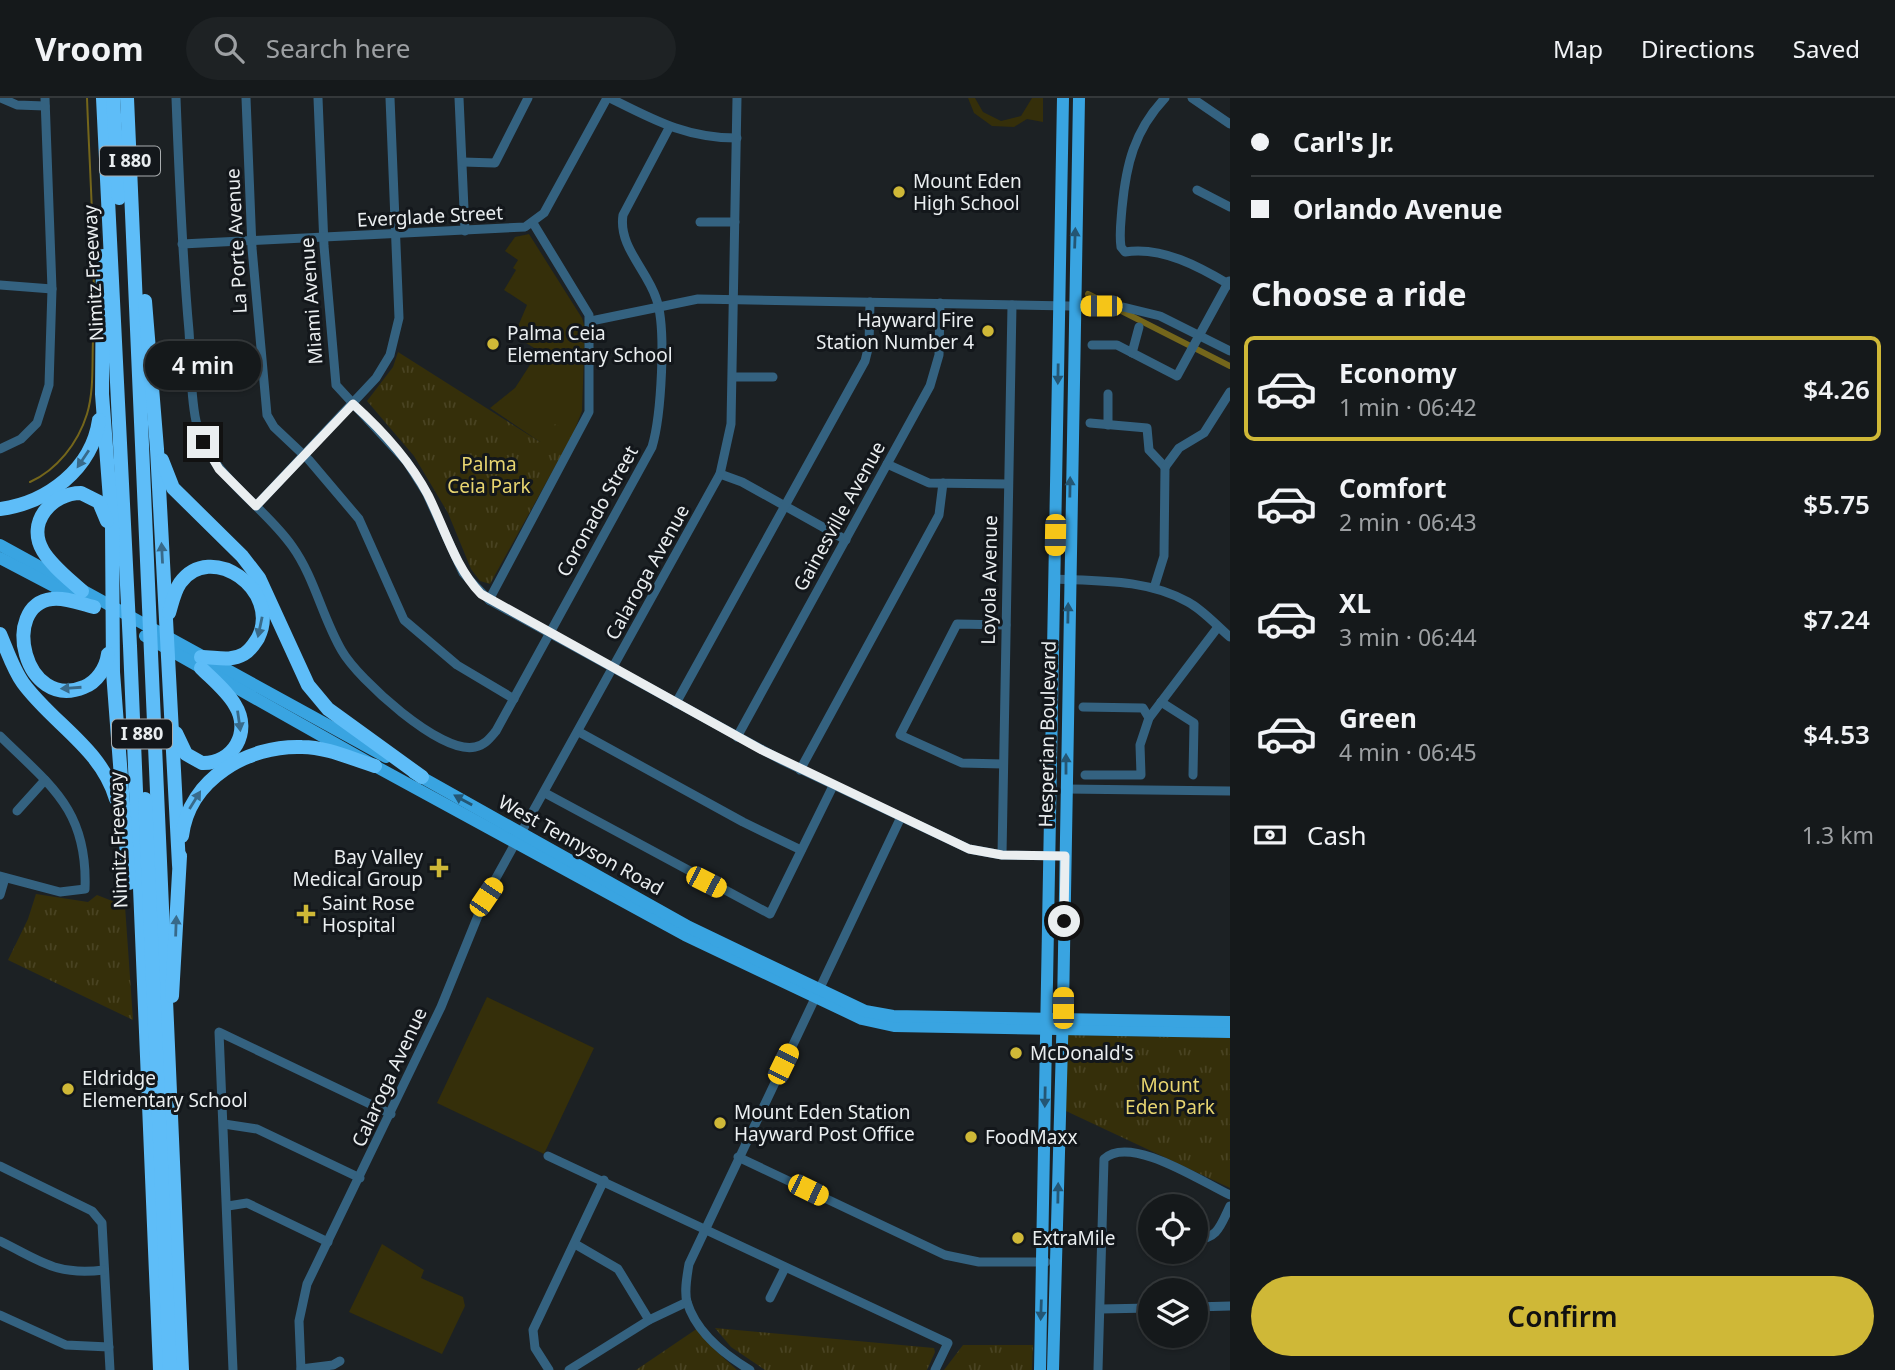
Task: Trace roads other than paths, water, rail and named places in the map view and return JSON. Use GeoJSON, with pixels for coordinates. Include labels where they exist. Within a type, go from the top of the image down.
{"type":"FeatureCollection","features":[{"type":"Feature","properties":{"kind":"highway","name":"I 880"},"geometry":{"type":"LineString","coordinates":[[120,98],[128,259],[134,267]]}},
{"type":"Feature","properties":{"kind":"highway","name":"Nimitz Freeway"},"geometry":{"type":"LineString","coordinates":[[127,98],[182,1370]]}},
{"type":"Feature","properties":{"kind":"highway","name":"I 880"},"geometry":{"type":"LineString","coordinates":[[106,99],[170,1370]]}},
{"type":"Feature","properties":{"kind":"highway","name":"Nimitz Freeway"},"geometry":{"type":"LineString","coordinates":[[106,99],[160,1370]]}},
{"type":"Feature","properties":{"kind":"highway"},"geometry":{"type":"LineString","coordinates":[[106,611],[54,598],[41,602],[25,615],[18,633],[18,646],[23,660],[36,677],[64,691],[90,684],[100,674],[107,659],[106,611],[113,557],[102,394],[103,255],[110,211]]}},
{"type":"Feature","properties":{"kind":"highway"},"geometry":{"type":"LineString","coordinates":[[132,224],[139,231],[156,449],[178,865],[174,989],[166,1018]]}},
{"type":"Feature","properties":{"kind":"highway"},"geometry":{"type":"LineString","coordinates":[[0,509],[38,499],[74,472],[95,440],[102,394]]}},
{"type":"Feature","properties":{"kind":"highway"},"geometry":{"type":"LineString","coordinates":[[156,449],[173,488],[242,556],[259,578],[308,685],[340,720],[422,777]]}},
{"type":"Feature","properties":{"kind":"highway"},"geometry":{"type":"LineString","coordinates":[[82,591],[51,561],[40,545],[38,528],[45,509],[68,494],[81,493],[95,498],[104,510],[113,557]]}},
{"type":"Feature","properties":{"kind":"highway"},"geometry":{"type":"LineString","coordinates":[[166,621],[178,587],[195,571],[223,568],[250,583],[262,612],[261,631],[253,647],[230,659],[201,662]]}},
{"type":"Feature","properties":{"kind":"highway"},"geometry":{"type":"LineString","coordinates":[[106,611],[133,928],[141,941]]}},
{"type":"Feature","properties":{"kind":"highway"},"geometry":{"type":"LineString","coordinates":[[0,634],[21,681],[105,770],[123,818]]}},
{"type":"Feature","properties":{"kind":"highway"},"geometry":{"type":"LineString","coordinates":[[169,690],[178,741],[186,754],[202,763],[227,757],[238,743],[242,720],[231,698],[201,662]]}},
{"type":"Feature","properties":{"kind":"highway"},"geometry":{"type":"LineString","coordinates":[[178,865],[184,825],[194,801],[217,775],[238,762],[269,750],[303,746],[326,750],[375,766]]}},
{"type":"Feature","properties":{"kind":"main road","name":"Hesperian Boulevard"},"geometry":{"type":"LineString","coordinates":[[1040,1370],[1063,98]]}},
{"type":"Feature","properties":{"kind":"main road","name":"Hesperian Boulevard"},"geometry":{"type":"LineString","coordinates":[[1053,1370],[1079,98]]}},
{"type":"Feature","properties":{"kind":"main road","name":"West Tennyson Road"},"geometry":{"type":"LineString","coordinates":[[0,545],[82,591],[106,611],[422,777],[520,839],[685,935],[817,993],[865,1011],[893,1016],[1047,1024],[1230,1022]]}},
{"type":"Feature","properties":{"kind":"main road","name":"West Tennyson Road"},"geometry":{"type":"LineString","coordinates":[[0,558],[180,646],[201,662],[375,766],[520,839]]}},
{"type":"Feature","properties":{"kind":"main road","name":"West Tennyson Road"},"geometry":{"type":"LineString","coordinates":[[1062,1024],[1230,1032]]}},
{"type":"Feature","properties":{"kind":"street"},"geometry":{"type":"LineString","coordinates":[[0,105],[2,98],[17,105],[45,102],[52,289],[46,402],[37,423],[29,432],[0,449]]}},
{"type":"Feature","properties":{"kind":"street"},"geometry":{"type":"LineString","coordinates":[[176,98],[182,244],[196,420],[203,442],[219,469],[256,506],[353,404],[384,367],[396,338],[399,318],[397,235],[390,98]]}},
{"type":"Feature","properties":{"kind":"street","name":"La Porte Avenue"},"geometry":{"type":"LineString","coordinates":[[246,98],[252,241],[264,402],[274,427],[304,456],[359,519],[404,620],[457,665],[514,699]]}},
{"type":"Feature","properties":{"kind":"street","name":"Miami Avenue"},"geometry":{"type":"LineString","coordinates":[[318,98],[334,379],[340,391],[407,462],[431,502],[463,573],[489,600],[800,770],[969,849],[1002,855],[1065,856]]}},
{"type":"Feature","properties":{"kind":"street"},"geometry":{"type":"LineString","coordinates":[[459,98],[465,232]]}},
{"type":"Feature","properties":{"kind":"street"},"geometry":{"type":"LineString","coordinates":[[463,162],[495,163],[528,98]]}},
{"type":"Feature","properties":{"kind":"street"},"geometry":{"type":"LineString","coordinates":[[489,600],[586,422],[590,401],[591,321],[533,223],[544,213],[608,98],[669,128],[700,135],[737,138]]}},
{"type":"Feature","properties":{"kind":"street","name":"Calaroga Avenue"},"geometry":{"type":"LineString","coordinates":[[300,1370],[299,1328],[302,1301],[441,1007],[476,917],[720,474],[729,438],[733,377],[736,98]]}},
{"type":"Feature","properties":{"kind":"street"},"geometry":{"type":"LineString","coordinates":[[1091,345],[1117,345],[1177,376],[1197,334],[1229,283],[1176,258],[1135,251],[1125,252],[1120,240],[1125,171],[1144,124],[1165,98]]}},
{"type":"Feature","properties":{"kind":"street"},"geometry":{"type":"LineString","coordinates":[[1192,98],[1230,124]]}},
{"type":"Feature","properties":{"kind":"street","name":"Coronado Street"},"geometry":{"type":"LineString","coordinates":[[256,506],[302,561],[340,648],[370,684],[443,740],[465,748],[474,748],[487,741],[514,699],[652,447],[659,417],[659,307],[621,225],[623,215],[669,128]]}},
{"type":"Feature","properties":{"kind":"street"},"geometry":{"type":"LineString","coordinates":[[1197,190],[1230,207]]}},
{"type":"Feature","properties":{"kind":"street"},"geometry":{"type":"LineString","coordinates":[[700,222],[735,222]]}},
{"type":"Feature","properties":{"kind":"street","name":"Everglade Street"},"geometry":{"type":"LineString","coordinates":[[182,244],[516,229],[533,223]]}},
{"type":"Feature","properties":{"kind":"street"},"geometry":{"type":"LineString","coordinates":[[0,285],[52,289]]}},
{"type":"Feature","properties":{"kind":"street"},"geometry":{"type":"LineString","coordinates":[[591,321],[698,299],[1136,308],[1160,316],[1230,351]]}},
{"type":"Feature","properties":{"kind":"street"},"geometry":{"type":"LineString","coordinates":[[676,703],[865,361],[869,345],[870,302]]}},
{"type":"Feature","properties":{"kind":"street","name":"Gainesville Avenue"},"geometry":{"type":"LineString","coordinates":[[737,737],[932,380],[939,355],[940,303]]}},
{"type":"Feature","properties":{"kind":"street","name":"Loyola Avenue"},"geometry":{"type":"LineString","coordinates":[[1002,855],[1012,305]]}},
{"type":"Feature","properties":{"kind":"street"},"geometry":{"type":"LineString","coordinates":[[1132,353],[1139,327]]}},
{"type":"Feature","properties":{"kind":"street"},"geometry":{"type":"LineString","coordinates":[[733,377],[773,377]]}},
{"type":"Feature","properties":{"kind":"street"},"geometry":{"type":"LineString","coordinates":[[1154,588],[1164,556],[1164,467],[1179,448],[1204,433],[1230,392]]}},
{"type":"Feature","properties":{"kind":"street"},"geometry":{"type":"LineString","coordinates":[[1108,394],[1108,425]]}},
{"type":"Feature","properties":{"kind":"street"},"geometry":{"type":"LineString","coordinates":[[1090,423],[1147,428],[1149,450],[1164,467]]}},
{"type":"Feature","properties":{"kind":"street"},"geometry":{"type":"LineString","coordinates":[[887,464],[918,480],[1009,484]]}},
{"type":"Feature","properties":{"kind":"street"},"geometry":{"type":"LineString","coordinates":[[720,474],[846,540]]}},
{"type":"Feature","properties":{"kind":"street"},"geometry":{"type":"LineString","coordinates":[[800,770],[939,515],[943,483]]}},
{"type":"Feature","properties":{"kind":"street"},"geometry":{"type":"LineString","coordinates":[[1054,579],[1133,583],[1154,588],[1189,602],[1230,637]]}},
{"type":"Feature","properties":{"kind":"street"},"geometry":{"type":"LineString","coordinates":[[1003,764],[962,763],[900,735],[957,624],[1006,625]]}},
{"type":"Feature","properties":{"kind":"street"},"geometry":{"type":"LineString","coordinates":[[1085,775],[1141,775],[1140,744],[1149,718],[1218,627]]}},
{"type":"Feature","properties":{"kind":"street"},"geometry":{"type":"LineString","coordinates":[[1161,702],[1194,723],[1193,775]]}},
{"type":"Feature","properties":{"kind":"street"},"geometry":{"type":"LineString","coordinates":[[1083,707],[1143,708],[1149,718]]}},
{"type":"Feature","properties":{"kind":"street"},"geometry":{"type":"LineString","coordinates":[[579,732],[743,822],[801,850]]}},
{"type":"Feature","properties":{"kind":"street"},"geometry":{"type":"LineString","coordinates":[[0,736],[63,797],[78,825],[85,889],[60,892],[3,877],[0,895]]}},
{"type":"Feature","properties":{"kind":"street"},"geometry":{"type":"LineString","coordinates":[[17,811],[45,780]]}},
{"type":"Feature","properties":{"kind":"street"},"geometry":{"type":"LineString","coordinates":[[545,793],[771,914],[833,786]]}},
{"type":"Feature","properties":{"kind":"street"},"geometry":{"type":"LineString","coordinates":[[1066,789],[1230,791]]}},
{"type":"Feature","properties":{"kind":"street"},"geometry":{"type":"LineString","coordinates":[[750,1370],[726,1356],[704,1330],[687,1302],[689,1264],[703,1229],[901,817]]}},
{"type":"Feature","properties":{"kind":"street"},"geometry":{"type":"LineString","coordinates":[[233,1370],[219,1032],[391,1114]]}},
{"type":"Feature","properties":{"kind":"street"},"geometry":{"type":"LineString","coordinates":[[224,1124],[257,1129],[360,1178]]}},
{"type":"Feature","properties":{"kind":"street"},"geometry":{"type":"LineString","coordinates":[[1098,1370],[1103,1163],[1115,1152],[1134,1151],[1230,1195]]}},
{"type":"Feature","properties":{"kind":"street"},"geometry":{"type":"LineString","coordinates":[[548,1156],[948,1343],[935,1370]]}},
{"type":"Feature","properties":{"kind":"street"},"geometry":{"type":"LineString","coordinates":[[738,1157],[945,1255],[979,1262],[1057,1262]]}},
{"type":"Feature","properties":{"kind":"street"},"geometry":{"type":"LineString","coordinates":[[0,1166],[92,1212],[102,1223],[110,1370]]}},
{"type":"Feature","properties":{"kind":"street"},"geometry":{"type":"LineString","coordinates":[[549,1370],[535,1348],[533,1330],[604,1180]]}},
{"type":"Feature","properties":{"kind":"street"},"geometry":{"type":"LineString","coordinates":[[228,1206],[247,1203],[328,1242]]}},
{"type":"Feature","properties":{"kind":"street"},"geometry":{"type":"LineString","coordinates":[[1208,1238],[1215,1235],[1230,1206]]}},
{"type":"Feature","properties":{"kind":"street"},"geometry":{"type":"LineString","coordinates":[[0,1241],[61,1270],[74,1273],[104,1270]]}},
{"type":"Feature","properties":{"kind":"street"},"geometry":{"type":"LineString","coordinates":[[575,1244],[618,1269],[649,1320]]}},
{"type":"Feature","properties":{"kind":"street"},"geometry":{"type":"LineString","coordinates":[[770,1298],[785,1268]]}},
{"type":"Feature","properties":{"kind":"street"},"geometry":{"type":"LineString","coordinates":[[569,1370],[649,1320],[687,1302]]}},
{"type":"Feature","properties":{"kind":"street"},"geometry":{"type":"LineString","coordinates":[[1208,1307],[1230,1306]]}},
{"type":"Feature","properties":{"kind":"street"},"geometry":{"type":"LineString","coordinates":[[1101,1309],[1138,1308]]}},
{"type":"Feature","properties":{"kind":"street"},"geometry":{"type":"LineString","coordinates":[[0,1315],[66,1346],[109,1347]]}},
{"type":"Feature","properties":{"kind":"street"},"geometry":{"type":"LineString","coordinates":[[300,1370],[333,1365],[340,1361]]}},
{"type":"Feature","properties":{"kind":"waterway"},"geometry":{"type":"LineString","coordinates":[[30,482],[58,463],[72,445],[83,425],[91,396],[94,279],[87,98]]}},
{"type":"Feature","properties":{"kind":"waterway"},"geometry":{"type":"LineString","coordinates":[[1088,294],[1230,366]]}},
{"type":"Feature","properties":{"kind":"place","name":"Mount Eden High School"},"geometry":{"type":"Point","coordinates":[899,192]}},
{"type":"Feature","properties":{"kind":"place","name":"Hayward Fire Station Number 4"},"geometry":{"type":"Point","coordinates":[988,331]}},
{"type":"Feature","properties":{"kind":"place","name":"Palma Ceia Elementary School"},"geometry":{"type":"Point","coordinates":[493,344]}},
{"type":"Feature","properties":{"kind":"place","name":"Bay Valley Medical Group"},"geometry":{"type":"Point","coordinates":[439,868]}},
{"type":"Feature","properties":{"kind":"place","name":"Saint Rose Hospital"},"geometry":{"type":"Point","coordinates":[306,914]}},
{"type":"Feature","properties":{"kind":"place","name":"McDonald's"},"geometry":{"type":"Point","coordinates":[1016,1053]}},
{"type":"Feature","properties":{"kind":"place","name":"Eldridge Elementary School"},"geometry":{"type":"Point","coordinates":[68,1089]}},
{"type":"Feature","properties":{"kind":"place","name":"Mount Eden Station Hayward Post Office"},"geometry":{"type":"Point","coordinates":[720,1123]}},
{"type":"Feature","properties":{"kind":"place","name":"FoodMaxx"},"geometry":{"type":"Point","coordinates":[971,1137]}},
{"type":"Feature","properties":{"kind":"place","name":"ExtraMile"},"geometry":{"type":"Point","coordinates":[1018,1238]}},
{"type":"Feature","properties":{"kind":"park label","name":"Palma Ceia Park"},"geometry":{"type":"Point","coordinates":[489,475]}},
{"type":"Feature","properties":{"kind":"park label","name":"Mount Eden Park"},"geometry":{"type":"Point","coordinates":[1170,1096]}}]}
